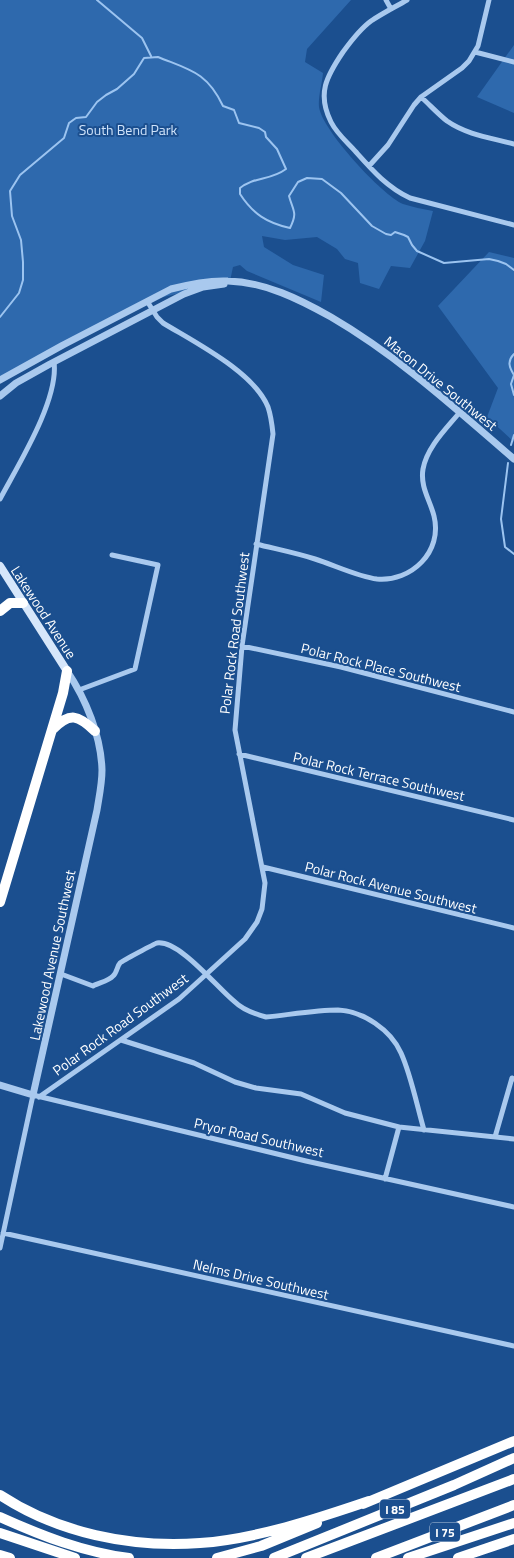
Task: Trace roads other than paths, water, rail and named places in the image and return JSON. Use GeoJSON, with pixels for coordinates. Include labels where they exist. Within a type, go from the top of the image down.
{"type":"FeatureCollection","features":[{"type":"Feature","properties":{"kind":"highway"},"geometry":{"type":"LineString","coordinates":[[0,610],[10,603],[23,603]]}},
{"type":"Feature","properties":{"kind":"highway"},"geometry":{"type":"LineString","coordinates":[[0,902],[64,690],[67,671]]}},
{"type":"Feature","properties":{"kind":"highway"},"geometry":{"type":"LineString","coordinates":[[52,730],[61,721],[71,717],[82,720],[94,731]]}},
{"type":"Feature","properties":{"kind":"highway"},"geometry":{"type":"LineString","coordinates":[[217,1558],[261,1546],[514,1441]]}},
{"type":"Feature","properties":{"kind":"highway","name":"I 85"},"geometry":{"type":"LineString","coordinates":[[274,1558],[446,1488],[514,1458]]}},
{"type":"Feature","properties":{"kind":"highway","name":"I 75"},"geometry":{"type":"LineString","coordinates":[[306,1558],[514,1479]]}},
{"type":"Feature","properties":{"kind":"highway"},"geometry":{"type":"LineString","coordinates":[[0,1495],[18,1506],[63,1527],[113,1538],[161,1543],[201,1543],[248,1535],[369,1501]]}},
{"type":"Feature","properties":{"kind":"highway","name":"I 75"},"geometry":{"type":"LineString","coordinates":[[376,1558],[514,1505]]}},
{"type":"Feature","properties":{"kind":"highway"},"geometry":{"type":"LineString","coordinates":[[0,1517],[55,1540],[92,1552],[129,1558]]}},
{"type":"Feature","properties":{"kind":"highway"},"geometry":{"type":"LineString","coordinates":[[408,1558],[514,1523]]}},
{"type":"Feature","properties":{"kind":"highway"},"geometry":{"type":"LineString","coordinates":[[0,1533],[75,1558]]}},
{"type":"Feature","properties":{"kind":"highway"},"geometry":{"type":"LineString","coordinates":[[458,1558],[514,1541]]}},
{"type":"Feature","properties":{"kind":"highway"},"geometry":{"type":"LineString","coordinates":[[0,1555],[10,1558]]}},
{"type":"Feature","properties":{"kind":"main road","name":"Lakewood Avenue"},"geometry":{"type":"LineString","coordinates":[[0,566],[67,671]]}},
{"type":"Feature","properties":{"kind":"street"},"geometry":{"type":"LineString","coordinates":[[386,0],[391,9]]}},
{"type":"Feature","properties":{"kind":"street"},"geometry":{"type":"LineString","coordinates":[[407,0],[370,22],[352,39],[330,70],[324,89],[325,107],[332,124],[387,184],[410,198],[514,225]]}},
{"type":"Feature","properties":{"kind":"street"},"geometry":{"type":"LineString","coordinates":[[369,166],[388,146],[414,105],[462,68],[475,52],[489,0]]}},
{"type":"Feature","properties":{"kind":"street"},"geometry":{"type":"LineString","coordinates":[[475,52],[514,62]]}},
{"type":"Feature","properties":{"kind":"street"},"geometry":{"type":"LineString","coordinates":[[422,97],[446,120],[457,127],[514,144]]}},
{"type":"Feature","properties":{"kind":"street","name":"Macon Drive Southwest"},"geometry":{"type":"LineString","coordinates":[[0,380],[171,289],[189,284],[230,281],[269,288],[288,295],[352,330],[402,364],[514,459]]}},
{"type":"Feature","properties":{"kind":"street","name":"Macon Drive Southwest"},"geometry":{"type":"LineString","coordinates":[[0,396],[16,383],[184,294],[203,287],[240,283]]}},
{"type":"Feature","properties":{"kind":"street","name":"Polar Rock Road Southwest"},"geometry":{"type":"LineString","coordinates":[[36,1096],[179,999],[245,939],[257,922],[265,896],[263,868],[235,730],[242,646],[272,434],[272,420],[268,406],[257,389],[239,371],[163,323],[147,301]]}},
{"type":"Feature","properties":{"kind":"street"},"geometry":{"type":"LineString","coordinates":[[0,499],[35,434],[50,397],[56,373],[54,362]]}},
{"type":"Feature","properties":{"kind":"street"},"geometry":{"type":"LineString","coordinates":[[256,544],[314,559],[374,578],[394,578],[412,571],[428,555],[435,534],[434,516],[423,484],[425,460],[428,452],[460,412]]}},
{"type":"Feature","properties":{"kind":"street"},"geometry":{"type":"LineString","coordinates":[[79,690],[135,669],[158,565],[112,555]]}},
{"type":"Feature","properties":{"kind":"street","name":"Polar Rock Place Southwest"},"geometry":{"type":"LineString","coordinates":[[242,646],[341,667],[514,712]]}},
{"type":"Feature","properties":{"kind":"street","name":"Lakewood Avenue Southwest"},"geometry":{"type":"LineString","coordinates":[[0,1248],[36,1096],[100,788],[101,761],[94,731],[79,690],[67,671]]}},
{"type":"Feature","properties":{"kind":"street","name":"Polar Rock Terrace Southwest"},"geometry":{"type":"LineString","coordinates":[[239,754],[514,820]]}},
{"type":"Feature","properties":{"kind":"street","name":"Polar Rock Avenue Southwest"},"geometry":{"type":"LineString","coordinates":[[263,868],[514,928]]}},
{"type":"Feature","properties":{"kind":"street"},"geometry":{"type":"LineString","coordinates":[[61,974],[92,986],[113,977],[120,963],[157,943],[169,945],[180,952],[206,974],[235,1003],[260,1016],[338,1010],[359,1015],[378,1024],[391,1037],[401,1052],[424,1130]]}},
{"type":"Feature","properties":{"kind":"street"},"geometry":{"type":"LineString","coordinates":[[121,1040],[194,1063],[235,1082],[256,1088],[301,1094],[345,1113],[399,1127],[514,1139]]}},
{"type":"Feature","properties":{"kind":"street"},"geometry":{"type":"LineString","coordinates":[[495,1137],[513,1078]]}},
{"type":"Feature","properties":{"kind":"street","name":"Pryor Road Southwest"},"geometry":{"type":"LineString","coordinates":[[0,1085],[36,1096],[514,1207]]}},
{"type":"Feature","properties":{"kind":"street"},"geometry":{"type":"LineString","coordinates":[[385,1178],[399,1127]]}},
{"type":"Feature","properties":{"kind":"street","name":"Nelms Drive Southwest"},"geometry":{"type":"LineString","coordinates":[[3,1233],[514,1346]]}},
{"type":"Feature","properties":{"kind":"waterway"},"geometry":{"type":"LineString","coordinates":[[97,0],[142,38],[151,56]]}},
{"type":"Feature","properties":{"kind":"waterway"},"geometry":{"type":"LineString","coordinates":[[0,317],[19,293],[23,280],[21,240],[12,216],[10,191],[20,175],[64,138],[69,123],[76,118],[86,117],[97,102],[117,89],[134,74],[144,58],[158,57],[188,69],[211,86],[223,106],[234,110],[239,123],[259,128],[265,132],[266,137],[277,149],[286,169],[240,188],[240,194],[261,217],[290,228],[294,215],[289,196],[298,182],[307,178],[322,179],[341,193],[372,226],[386,234],[391,235],[395,232],[408,237],[417,251],[444,263],[489,259],[506,264],[514,270]]}},
{"type":"Feature","properties":{"kind":"waterway"},"geometry":{"type":"LineString","coordinates":[[514,354],[510,359],[514,375],[511,384],[514,395]]}},
{"type":"Feature","properties":{"kind":"waterway"},"geometry":{"type":"LineString","coordinates":[[511,445],[514,435]]}},
{"type":"Feature","properties":{"kind":"waterway"},"geometry":{"type":"LineString","coordinates":[[508,463],[501,519],[505,547],[514,554]]}},
{"type":"Feature","properties":{"kind":"park label","name":"South Bend Park"},"geometry":{"type":"Point","coordinates":[128,129]}}]}
